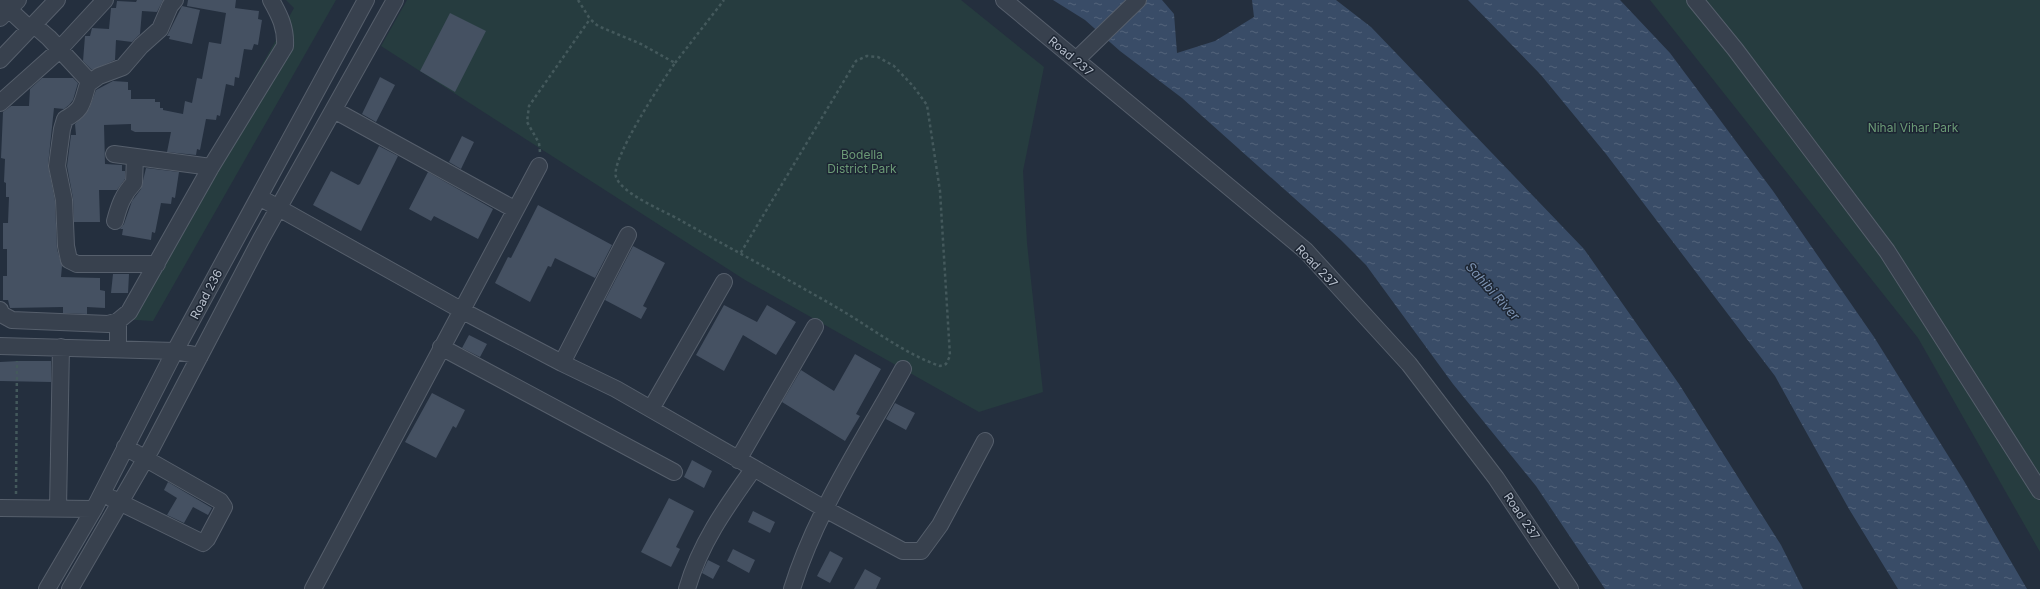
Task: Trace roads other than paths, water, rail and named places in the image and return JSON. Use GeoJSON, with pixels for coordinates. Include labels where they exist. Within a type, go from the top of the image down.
{"type":"FeatureCollection","features":[{"type":"Feature","properties":{"kind":"street"},"geometry":{"type":"LineString","coordinates":[[0,60],[57,0]]}},
{"type":"Feature","properties":{"kind":"street"},"geometry":{"type":"LineString","coordinates":[[0,103],[60,49],[105,0]]}},
{"type":"Feature","properties":{"kind":"street"},"geometry":{"type":"LineString","coordinates":[[157,264],[77,264],[69,260],[66,246],[64,200],[57,166],[62,129],[65,119],[76,114],[82,107],[88,84],[99,76],[123,67],[141,46],[160,29],[174,0]]}},
{"type":"Feature","properties":{"kind":"street"},"geometry":{"type":"LineString","coordinates":[[0,310],[1,314],[12,320],[108,324],[118,321],[129,312],[211,167],[284,46],[286,34],[282,19],[271,0]]}},
{"type":"Feature","properties":{"kind":"street","name":"Road 236"},"geometry":{"type":"LineString","coordinates":[[47,589],[94,509],[175,351],[366,0]]}},
{"type":"Feature","properties":{"kind":"street"},"geometry":{"type":"LineString","coordinates":[[70,589],[146,460],[279,209],[395,0]]}},
{"type":"Feature","properties":{"kind":"street","name":"Road 237"},"geometry":{"type":"LineString","coordinates":[[1004,0],[1306,251],[1409,364],[1496,478],[1570,589]]}},
{"type":"Feature","properties":{"kind":"street"},"geometry":{"type":"LineString","coordinates":[[1076,60],[1138,0]]}},
{"type":"Feature","properties":{"kind":"street"},"geometry":{"type":"LineString","coordinates":[[1695,0],[1735,49],[1887,251],[2040,491]]}},
{"type":"Feature","properties":{"kind":"street"},"geometry":{"type":"LineString","coordinates":[[7,7],[60,49],[90,82]]}},
{"type":"Feature","properties":{"kind":"street"},"geometry":{"type":"LineString","coordinates":[[334,110],[514,209]]}},
{"type":"Feature","properties":{"kind":"street"},"geometry":{"type":"LineString","coordinates":[[114,154],[211,167]]}},
{"type":"Feature","properties":{"kind":"street"},"geometry":{"type":"LineString","coordinates":[[115,221],[126,192],[134,183],[135,156]]}},
{"type":"Feature","properties":{"kind":"street"},"geometry":{"type":"LineString","coordinates":[[313,589],[514,209],[539,166]]}},
{"type":"Feature","properties":{"kind":"street"},"geometry":{"type":"LineString","coordinates":[[259,197],[461,310],[651,409],[738,460],[903,551],[921,551],[940,525],[985,441]]}},
{"type":"Feature","properties":{"kind":"street"},"geometry":{"type":"LineString","coordinates":[[562,363],[628,234]]}},
{"type":"Feature","properties":{"kind":"street"},"geometry":{"type":"LineString","coordinates":[[651,409],[724,282]]}},
{"type":"Feature","properties":{"kind":"street"},"geometry":{"type":"LineString","coordinates":[[118,321],[118,349]]}},
{"type":"Feature","properties":{"kind":"street"},"geometry":{"type":"LineString","coordinates":[[738,460],[814,327]]}},
{"type":"Feature","properties":{"kind":"street"},"geometry":{"type":"LineString","coordinates":[[0,346],[175,351],[200,356]]}},
{"type":"Feature","properties":{"kind":"street"},"geometry":{"type":"LineString","coordinates":[[58,508],[61,347]]}},
{"type":"Feature","properties":{"kind":"street"},"geometry":{"type":"LineString","coordinates":[[441,347],[674,472]]}},
{"type":"Feature","properties":{"kind":"street"},"geometry":{"type":"LineString","coordinates":[[792,589],[801,559],[825,509],[903,369]]}},
{"type":"Feature","properties":{"kind":"street"},"geometry":{"type":"LineString","coordinates":[[102,494],[203,543],[207,539],[224,507],[220,501],[125,448]]}},
{"type":"Feature","properties":{"kind":"street"},"geometry":{"type":"LineString","coordinates":[[687,589],[704,543],[722,513],[754,468]]}},
{"type":"Feature","properties":{"kind":"street"},"geometry":{"type":"LineString","coordinates":[[8,508],[94,509]]}},
{"type":"Feature","properties":{"kind":"water","name":"Sahibi River"},"geometry":{"type":"Polygon","coordinates":[[[1053,0],[1162,0],[1174,14],[1177,53],[1215,41],[1254,17],[1252,0],[1336,0],[1371,27],[1584,249],[1679,384],[1781,545],[1803,589],[1605,589],[1536,486],[1453,384],[1366,265],[1341,240],[1182,98],[1120,51],[1085,20],[1053,0]]]}},
{"type":"Feature","properties":{"kind":"water"},"geometry":{"type":"Polygon","coordinates":[[[1468,0],[1620,0],[1670,53],[1773,191],[1874,337],[1964,481],[2027,589],[1898,589],[1849,509],[1775,376],[1606,154],[1541,75],[1468,0]]]}},
{"type":"Feature","properties":{"kind":"park label","name":"Nihal Vihar Park"},"geometry":{"type":"Point","coordinates":[1913,127]}},
{"type":"Feature","properties":{"kind":"park label","name":"Bodella District Park"},"geometry":{"type":"Point","coordinates":[862,161]}}]}
